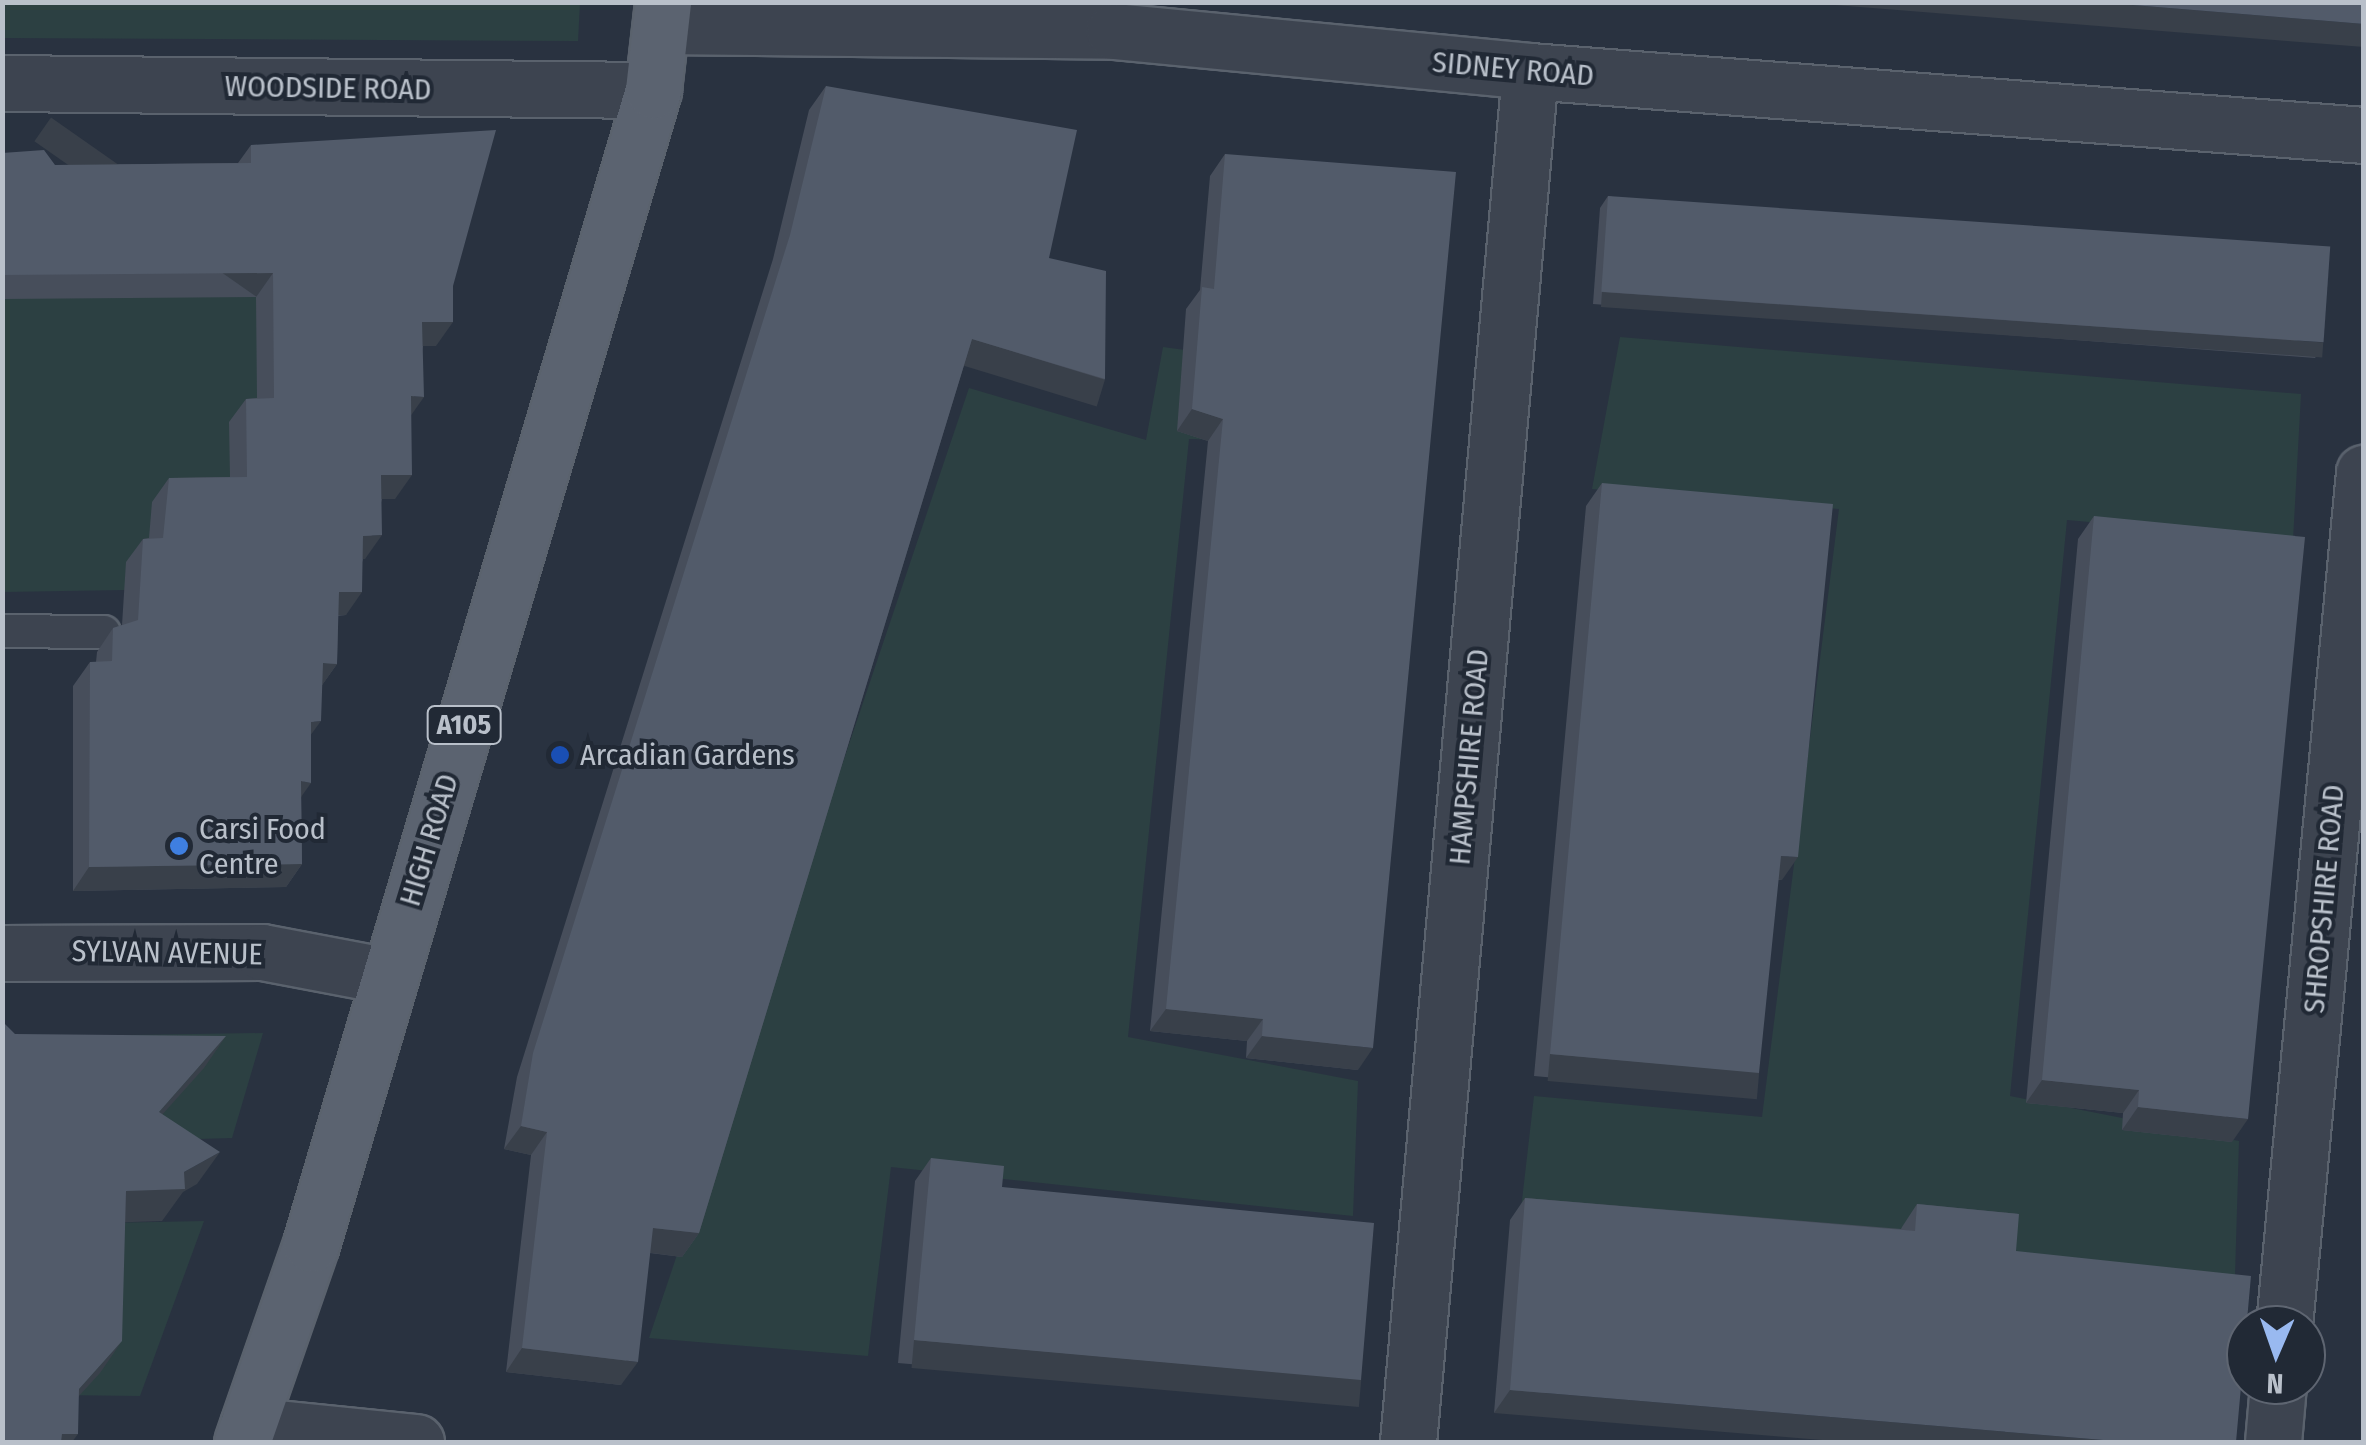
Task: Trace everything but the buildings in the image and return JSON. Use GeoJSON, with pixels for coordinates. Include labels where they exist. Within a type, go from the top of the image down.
{"type":"FeatureCollection","features":[{"type":"Feature","properties":{"kind":"main road","name":"HIGH ROAD"},"geometry":{"type":"LineString","coordinates":[[245,1434],[310,1244],[653,90],[663,14]]}},
{"type":"Feature","properties":{"kind":"street","name":"SIDNEY ROAD"},"geometry":{"type":"LineString","coordinates":[[663,14],[1114,32],[1530,71],[2364,135]]}},
{"type":"Feature","properties":{"kind":"street","name":"HAMPSHIRE ROAD"},"geometry":{"type":"LineString","coordinates":[[1408,1442],[1530,71]]}},
{"type":"Feature","properties":{"kind":"street","name":"WOODSIDE ROAD"},"geometry":{"type":"LineString","coordinates":[[2,83],[653,90]]}},
{"type":"Feature","properties":{"kind":"street","name":"SHROPSHIRE ROAD"},"geometry":{"type":"LineString","coordinates":[[2286,1305],[2364,474]]}},
{"type":"Feature","properties":{"kind":"street","name":"SYLVAN AVENUE"},"geometry":{"type":"LineString","coordinates":[[2,952],[262,952],[389,976]]}},
{"type":"Feature","properties":{"kind":"street"},"geometry":{"type":"LineString","coordinates":[[2273,1442],[2276,1405]]}},
{"type":"Feature","properties":{"kind":"street"},"geometry":{"type":"LineString","coordinates":[[245,1434],[416,1442]]}},
{"type":"Feature","properties":{"kind":"lane"},"geometry":{"type":"LineString","coordinates":[[2,631],[104,632]]}},
{"type":"Feature","properties":{"kind":"green space"},"geometry":{"type":"Polygon","coordinates":[[[3,2],[580,3],[578,41],[3,38],[3,2]]]}},
{"type":"Feature","properties":{"kind":"green space"},"geometry":{"type":"Polygon","coordinates":[[[256,268],[266,380],[240,512],[125,590],[3,592],[2,273],[256,268]]]}},
{"type":"Feature","properties":{"kind":"green space"},"geometry":{"type":"Polygon","coordinates":[[[1620,337],[2301,394],[2293,540],[2067,520],[2010,1096],[2239,1141],[2235,1276],[1521,1209],[1534,1096],[1762,1117],[1839,509],[1592,489],[1620,337]]]}},
{"type":"Feature","properties":{"kind":"green space"},"geometry":{"type":"Polygon","coordinates":[[[1163,347],[1293,365],[1289,442],[1189,439],[1128,1037],[1358,1081],[1353,1216],[891,1167],[868,1356],[649,1338],[969,388],[1146,440],[1163,347]]]}},
{"type":"Feature","properties":{"kind":"green space"},"geometry":{"type":"Polygon","coordinates":[[[263,1033],[232,1138],[163,1140],[2,1037],[263,1033]]]}},
{"type":"Feature","properties":{"kind":"green space"},"geometry":{"type":"Polygon","coordinates":[[[204,1221],[140,1396],[57,1395],[105,1223],[204,1221]]]}},
{"type":"Feature","properties":{"kind":"place","name":"Arcadian Gardens"},"geometry":{"type":"Point","coordinates":[560,755]}},
{"type":"Feature","properties":{"kind":"place","name":"Carsi Food Centre"},"geometry":{"type":"Point","coordinates":[179,846]}}]}
